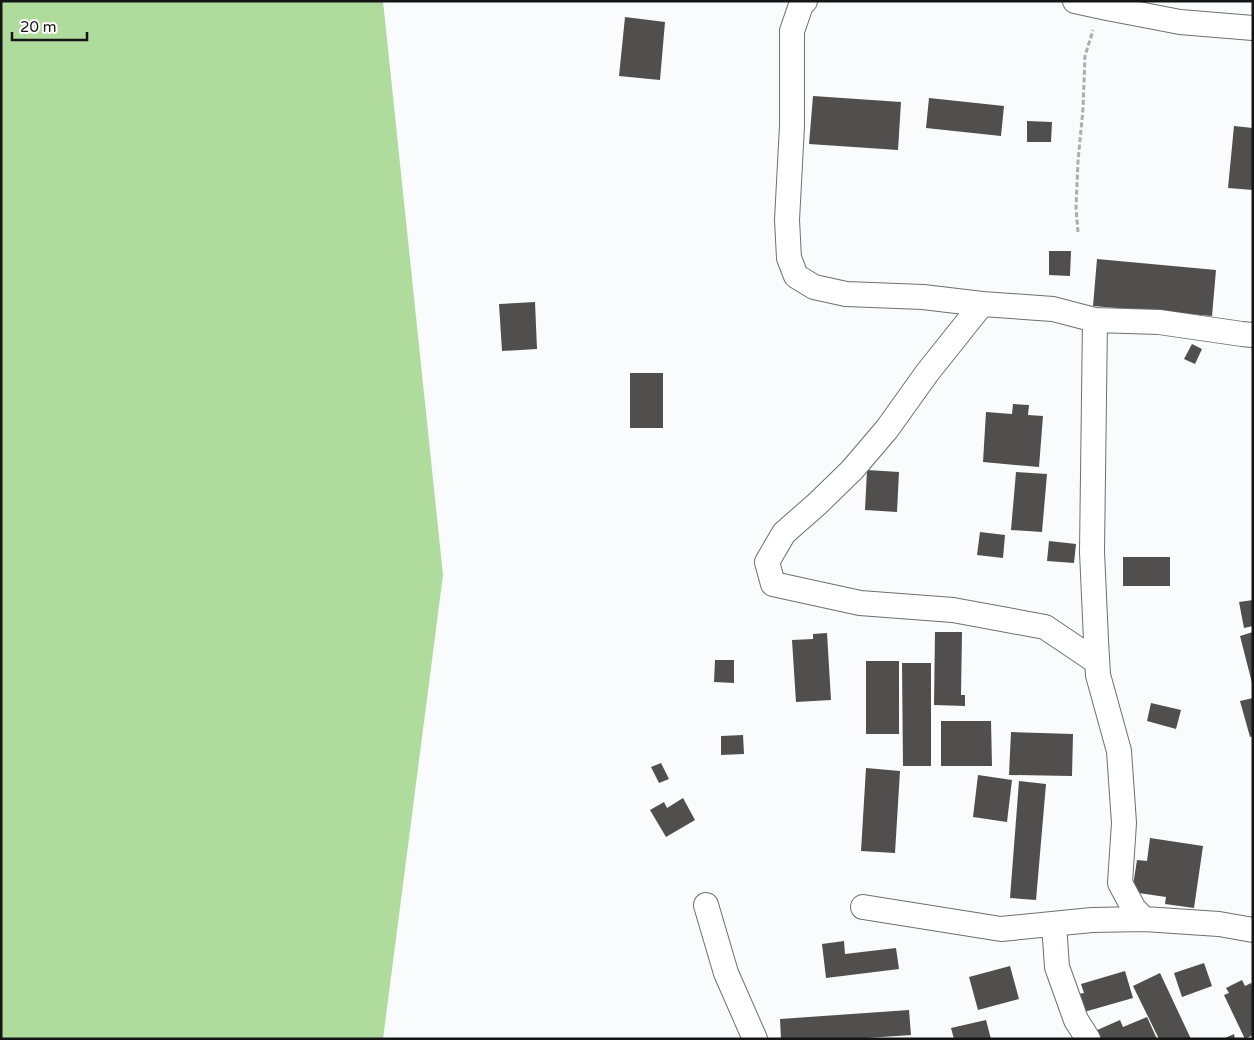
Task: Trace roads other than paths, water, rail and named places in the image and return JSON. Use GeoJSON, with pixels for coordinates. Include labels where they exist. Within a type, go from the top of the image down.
{"type":"FeatureCollection","features":[{"type":"Feature","properties":{"kind":"street"},"geometry":{"type":"LineString","coordinates":[[805,1],[801,5],[792,31],[792,126],[788,220],[789,258],[796,276],[814,287],[846,294],[923,297],[982,304],[1054,308],[1095,320],[1159,322],[1253,335]]}},
{"type":"Feature","properties":{"kind":"street"},"geometry":{"type":"LineString","coordinates":[[1075,1],[1180,22],[1253,28]]}},
{"type":"Feature","properties":{"kind":"street"},"geometry":{"type":"LineString","coordinates":[[982,304],[927,373],[887,429],[852,470],[784,533],[766,562],[773,584],[860,603],[953,610],[1045,627],[1098,662]]}},
{"type":"Feature","properties":{"kind":"street"},"geometry":{"type":"LineString","coordinates":[[1095,320],[1092,552],[1098,675],[1119,751],[1124,823],[1120,883],[1134,910],[1144,919]]}},
{"type":"Feature","properties":{"kind":"street"},"geometry":{"type":"LineString","coordinates":[[706,905],[726,973],[755,1039]]}},
{"type":"Feature","properties":{"kind":"street"},"geometry":{"type":"LineString","coordinates":[[863,907],[1001,929],[1092,920],[1144,919],[1219,924],[1253,930]]}},
{"type":"Feature","properties":{"kind":"street"},"geometry":{"type":"LineString","coordinates":[[1054,924],[1057,967],[1076,1020],[1088,1039]]}}]}
